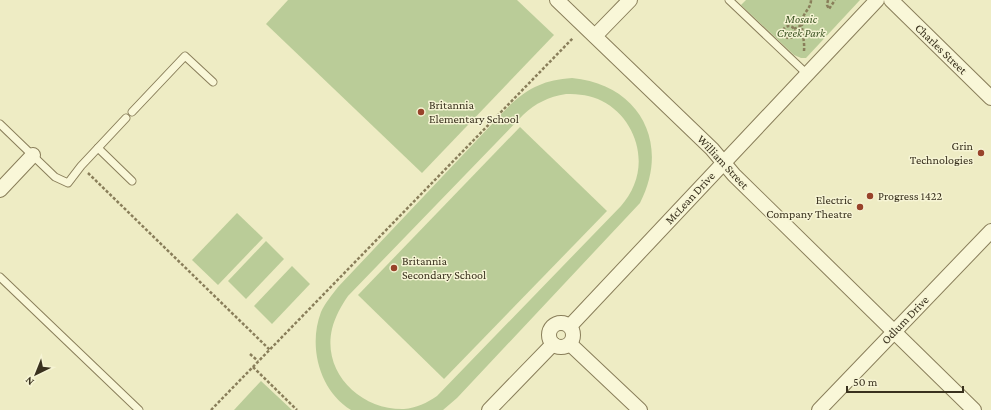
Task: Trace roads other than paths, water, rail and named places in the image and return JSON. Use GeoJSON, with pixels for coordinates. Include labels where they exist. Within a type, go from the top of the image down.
{"type":"FeatureCollection","features":[{"type":"Feature","properties":{"kind":"street","name":"William Street"},"geometry":{"type":"LineString","coordinates":[[557,0],[712,149],[734,175],[974,410]]}},
{"type":"Feature","properties":{"kind":"street"},"geometry":{"type":"LineString","coordinates":[[595,36],[630,0]]}},
{"type":"Feature","properties":{"kind":"street","name":"McLean Drive"},"geometry":{"type":"LineString","coordinates":[[570,326],[877,0]]}},
{"type":"Feature","properties":{"kind":"street","name":"Charles Street"},"geometry":{"type":"LineString","coordinates":[[891,0],[991,98]]}},
{"type":"Feature","properties":{"kind":"street"},"geometry":{"type":"LineString","coordinates":[[0,190],[33,156]]}},
{"type":"Feature","properties":{"kind":"street","name":"Odlum Drive"},"geometry":{"type":"LineString","coordinates":[[819,410],[991,231]]}},
{"type":"Feature","properties":{"kind":"street"},"geometry":{"type":"LineString","coordinates":[[561,323],[570,326],[574,335],[570,344],[562,347],[553,344],[549,335],[552,327],[561,323]]}},
{"type":"Feature","properties":{"kind":"street"},"geometry":{"type":"LineString","coordinates":[[489,410],[553,344]]}},
{"type":"Feature","properties":{"kind":"street"},"geometry":{"type":"LineString","coordinates":[[570,344],[640,410]]}},
{"type":"Feature","properties":{"kind":"lane"},"geometry":{"type":"LineString","coordinates":[[729,0],[807,74]]}},
{"type":"Feature","properties":{"kind":"lane"},"geometry":{"type":"LineString","coordinates":[[132,112],[185,56],[213,82]]}},
{"type":"Feature","properties":{"kind":"lane"},"geometry":{"type":"LineString","coordinates":[[0,124],[55,178],[68,183],[81,166],[126,118]]}},
{"type":"Feature","properties":{"kind":"lane"},"geometry":{"type":"LineString","coordinates":[[98,148],[132,181]]}},
{"type":"Feature","properties":{"kind":"lane"},"geometry":{"type":"LineString","coordinates":[[0,277],[139,410]]}},
{"type":"Feature","properties":{"kind":"place","name":"Britannia Elementary School"},"geometry":{"type":"Point","coordinates":[421,112]}},
{"type":"Feature","properties":{"kind":"place","name":"Grin Technologies"},"geometry":{"type":"Point","coordinates":[981,153]}},
{"type":"Feature","properties":{"kind":"place","name":"Progress 1422"},"geometry":{"type":"Point","coordinates":[870,196]}},
{"type":"Feature","properties":{"kind":"place","name":"Electric Company Theatre"},"geometry":{"type":"Point","coordinates":[860,207]}},
{"type":"Feature","properties":{"kind":"place","name":"Britannia Secondary School"},"geometry":{"type":"Point","coordinates":[394,268]}},
{"type":"Feature","properties":{"kind":"park label","name":"Mosaic Creek Park"},"geometry":{"type":"Point","coordinates":[801,26]}}]}
